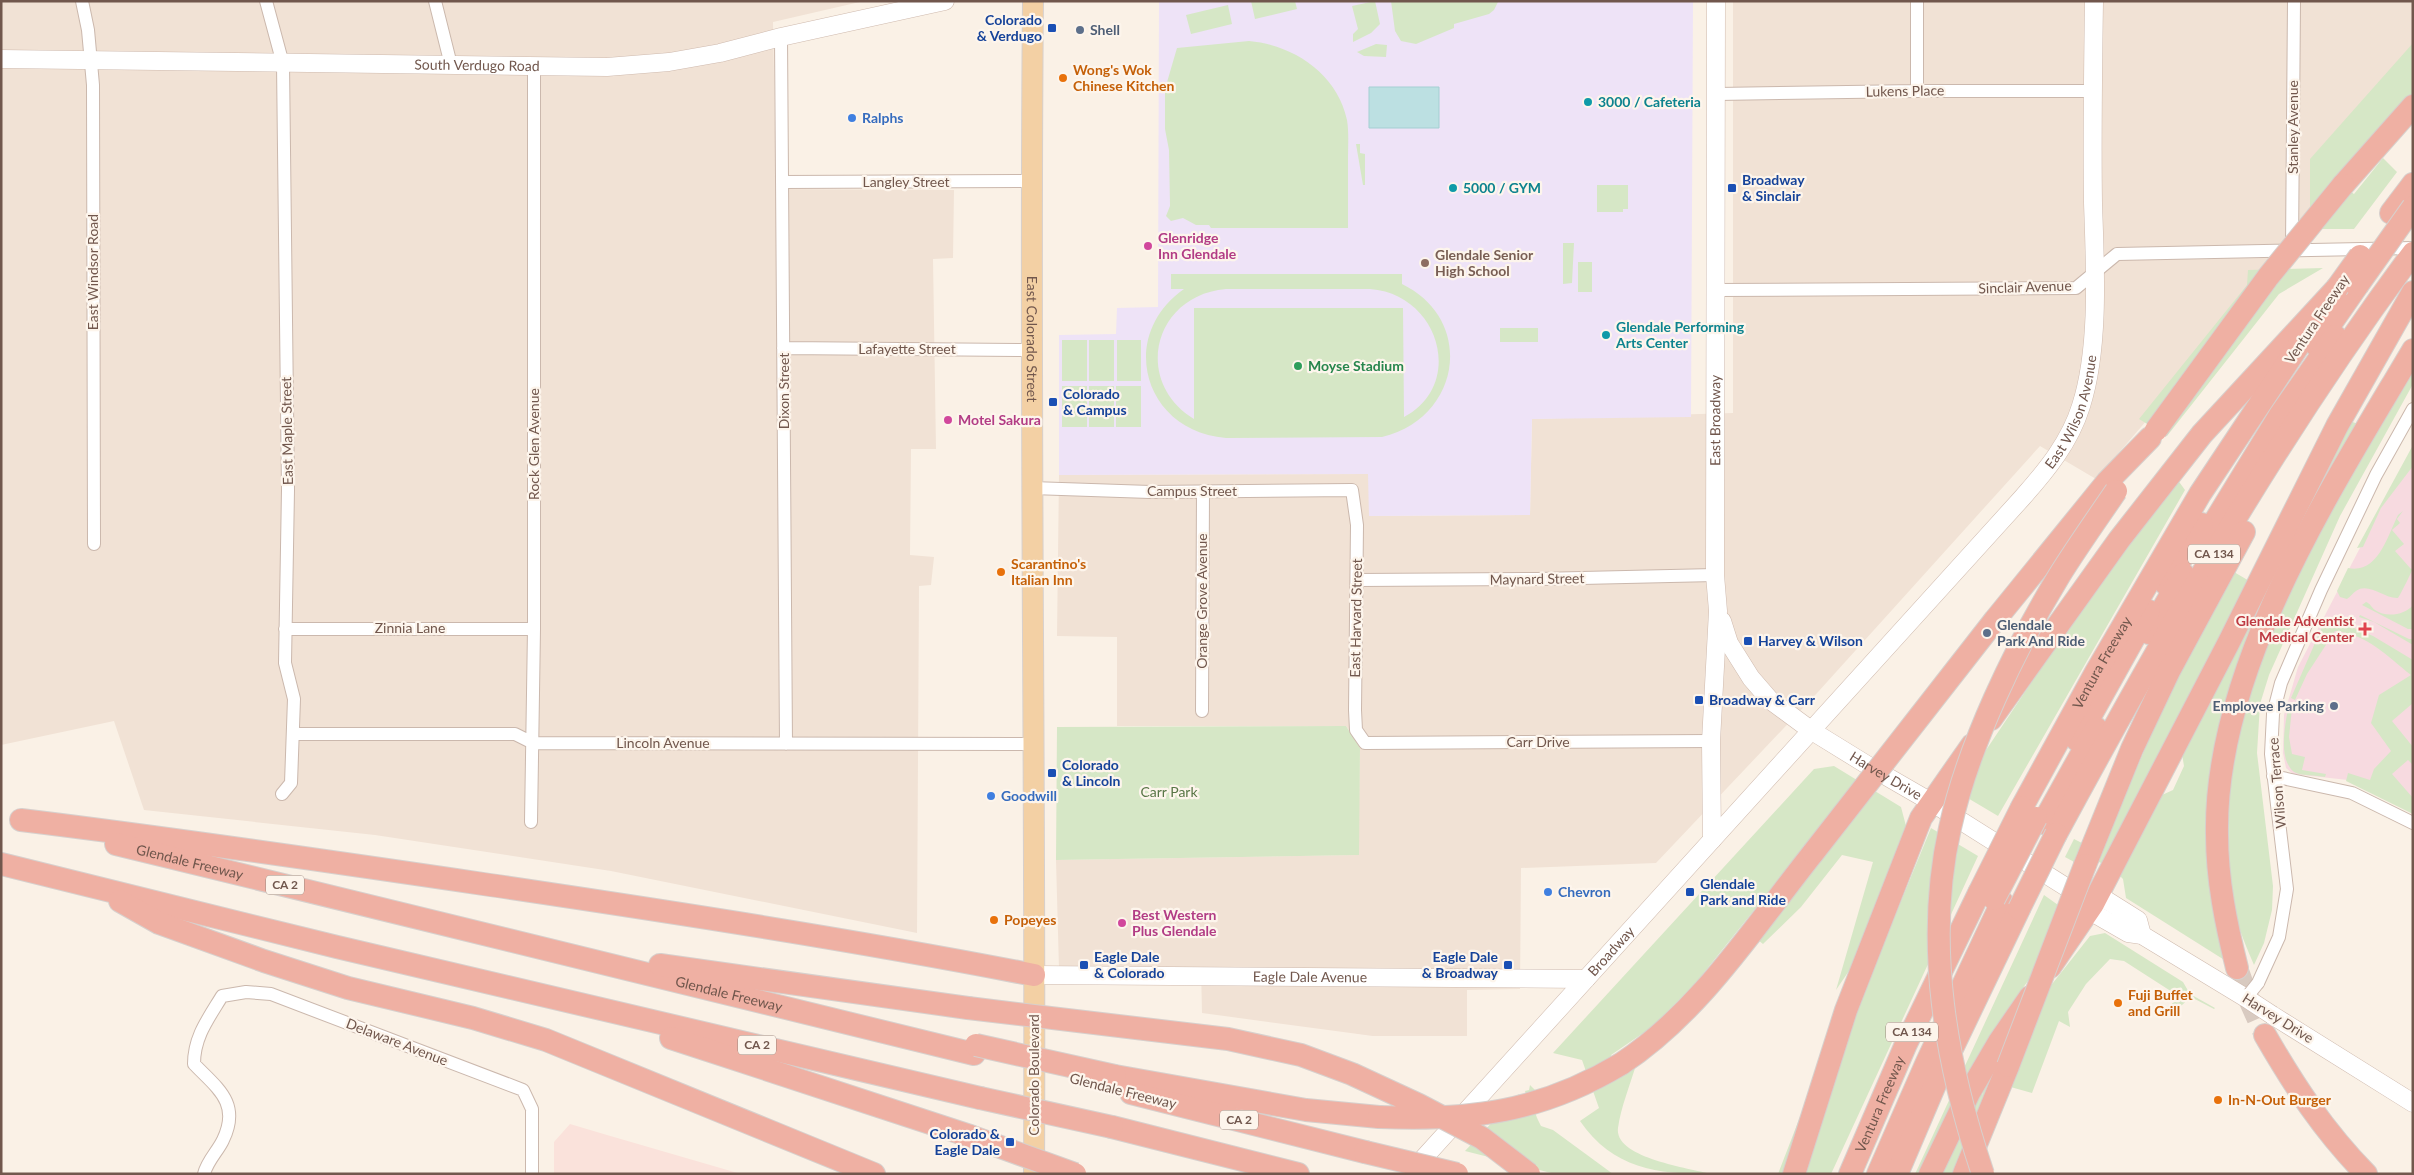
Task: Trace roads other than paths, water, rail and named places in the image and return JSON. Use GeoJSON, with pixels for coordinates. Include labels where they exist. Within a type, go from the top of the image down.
{"type":"FeatureCollection","features":[{"type":"Feature","properties":{"kind":"highway"},"geometry":{"type":"LineString","coordinates":[[1114,1082],[1306,1110],[1379,1117],[1449,1118],[1511,1110],[1576,1088],[1621,1064],[1647,1047],[1689,1007],[1813,853],[1995,620],[2112,486],[2153,434],[2268,277],[2343,185],[2413,106]]}},
{"type":"Feature","properties":{"kind":"highway","name":"Ventura Freeway"},"geometry":{"type":"LineString","coordinates":[[1850,1174],[1906,1044],[1998,901],[2039,821],[2192,588],[2330,372],[2363,286],[2406,209],[2413,184]]}},
{"type":"Feature","properties":{"kind":"highway"},"geometry":{"type":"LineString","coordinates":[[2039,821],[2167,601],[2280,414],[2363,286],[2413,224]]}},
{"type":"Feature","properties":{"kind":"highway","name":"Ventura Freeway"},"geometry":{"type":"LineString","coordinates":[[1897,1174],[1937,1080],[1998,901],[2039,821],[2096,672],[2200,494],[2363,286],[2413,252]]}},
{"type":"Feature","properties":{"kind":"highway"},"geometry":{"type":"LineString","coordinates":[[1794,1174],[1846,1010],[1921,818],[1931,802],[2119,540],[2202,434],[2363,286]]}},
{"type":"Feature","properties":{"kind":"highway"},"geometry":{"type":"LineString","coordinates":[[1930,1174],[1969,1093],[1999,1042],[2093,904],[2229,642],[2337,426],[2413,292]]}},
{"type":"Feature","properties":{"kind":"highway"},"geometry":{"type":"LineString","coordinates":[[2232,977],[2219,878],[2216,834],[2218,796],[2224,758],[2239,691],[2258,641],[2299,549],[2413,350]]}},
{"type":"Feature","properties":{"kind":"highway"},"geometry":{"type":"LineString","coordinates":[[1964,1174],[2132,749],[2169,671],[2330,372]]}},
{"type":"Feature","properties":{"kind":"highway"},"geometry":{"type":"LineString","coordinates":[[1983,1174],[1955,1081],[1942,990],[1938,939],[1941,888],[1950,828],[1966,770],[2022,641],[2112,486]]}},
{"type":"Feature","properties":{"kind":"highway"},"geometry":{"type":"LineString","coordinates":[[11,818],[183,840],[720,919],[910,951],[1034,975]]}},
{"type":"Feature","properties":{"kind":"highway","name":"Glendale Freeway"},"geometry":{"type":"LineString","coordinates":[[11,818],[842,1022],[1114,1082],[1365,1152],[1457,1174]]}},
{"type":"Feature","properties":{"kind":"highway","name":"CA 2"},"geometry":{"type":"LineString","coordinates":[[1,864],[534,994],[1112,1127],[1298,1174]]}},
{"type":"Feature","properties":{"kind":"highway"},"geometry":{"type":"LineString","coordinates":[[90,886],[159,923],[264,961],[348,988],[473,1018],[546,1040],[874,1174]]}},
{"type":"Feature","properties":{"kind":"highway"},"geometry":{"type":"LineString","coordinates":[[1867,1174],[1919,1052],[1998,901]]}},
{"type":"Feature","properties":{"kind":"highway"},"geometry":{"type":"LineString","coordinates":[[1878,1174],[1998,901]]}},
{"type":"Feature","properties":{"kind":"highway"},"geometry":{"type":"LineString","coordinates":[[549,950],[968,1008],[1228,1039],[1301,1055],[1352,1074],[1419,1105],[1482,1138],[1530,1174]]}},
{"type":"Feature","properties":{"kind":"highway"},"geometry":{"type":"LineString","coordinates":[[534,994],[970,1136],[1075,1174]]}},
{"type":"Feature","properties":{"kind":"highway"},"geometry":{"type":"LineString","coordinates":[[2269,1025],[2305,1102],[2338,1146],[2366,1174]]}},
{"type":"Feature","properties":{"kind":"highway"},"geometry":{"type":"LineString","coordinates":[[1219,1155],[1249,1174]]}},
{"type":"Feature","properties":{"kind":"main road","name":"South Verdugo Road"},"geometry":{"type":"LineString","coordinates":[[1,59],[607,67],[669,62],[720,54],[781,37],[945,1]]}},
{"type":"Feature","properties":{"kind":"main road","name":"East Colorado Street"},"geometry":{"type":"LineString","coordinates":[[1033,1],[1030,350],[1034,975]]}},
{"type":"Feature","properties":{"kind":"main road","name":"East Broadway"},"geometry":{"type":"LineString","coordinates":[[1712,840],[1711,741],[1718,611],[1716,575],[1716,1]]}},
{"type":"Feature","properties":{"kind":"main road","name":"East Wilson Avenue"},"geometry":{"type":"LineString","coordinates":[[1812,731],[2044,473],[2069,436],[2081,406],[2092,361],[2095,271],[2094,1]]}},
{"type":"Feature","properties":{"kind":"main road","name":"Harvey Drive"},"geometry":{"type":"LineString","coordinates":[[1718,611],[1728,643],[1751,678],[1770,700],[1812,731],[1931,802],[2093,904],[2095,914],[2128,934],[2142,935],[2232,977],[2246,998],[2269,1025],[2413,1103]]}},
{"type":"Feature","properties":{"kind":"main road","name":"Broadway"},"geometry":{"type":"LineString","coordinates":[[1409,1174],[1812,731]]}},
{"type":"Feature","properties":{"kind":"main road","name":"Eagle Dale Avenue"},"geometry":{"type":"LineString","coordinates":[[1034,975],[1586,980]]}},
{"type":"Feature","properties":{"kind":"main road","name":"Colorado Boulevard"},"geometry":{"type":"LineString","coordinates":[[1034,975],[1034,1174]]}},
{"type":"Feature","properties":{"kind":"street","name":"East Windsor Road"},"geometry":{"type":"LineString","coordinates":[[82,1],[93,85],[94,544]]}},
{"type":"Feature","properties":{"kind":"street","name":"East Maple Street"},"geometry":{"type":"LineString","coordinates":[[266,1],[283,64],[288,490],[285,663],[294,699],[291,784],[282,794]]}},
{"type":"Feature","properties":{"kind":"street"},"geometry":{"type":"LineString","coordinates":[[435,1],[451,65]]}},
{"type":"Feature","properties":{"kind":"street"},"geometry":{"type":"LineString","coordinates":[[1917,1],[1917,91]]}},
{"type":"Feature","properties":{"kind":"street","name":"Stanley Avenue"},"geometry":{"type":"LineString","coordinates":[[2292,252],[2294,1]]}},
{"type":"Feature","properties":{"kind":"street","name":"Dixon Street"},"geometry":{"type":"LineString","coordinates":[[781,37],[786,744]]}},
{"type":"Feature","properties":{"kind":"street","name":"Rock Glen Avenue"},"geometry":{"type":"LineString","coordinates":[[531,822],[534,629],[534,65]]}},
{"type":"Feature","properties":{"kind":"street","name":"Lukens Place"},"geometry":{"type":"LineString","coordinates":[[1717,94],[1917,91],[2093,92]]}},
{"type":"Feature","properties":{"kind":"street","name":"Langley Street"},"geometry":{"type":"LineString","coordinates":[[782,182],[1031,182]]}},
{"type":"Feature","properties":{"kind":"street","name":"Sinclair Avenue"},"geometry":{"type":"LineString","coordinates":[[1716,290],[2076,288],[2118,254],[2292,252],[2413,248]]}},
{"type":"Feature","properties":{"kind":"street","name":"Lafayette Street"},"geometry":{"type":"LineString","coordinates":[[783,348],[1030,350]]}},
{"type":"Feature","properties":{"kind":"street","name":"Wilson Terrace"},"geometry":{"type":"LineString","coordinates":[[2246,998],[2258,983],[2279,937],[2287,889],[2271,754],[2273,714],[2281,683],[2321,590],[2376,474],[2413,409]]}},
{"type":"Feature","properties":{"kind":"street","name":"Campus Street"},"geometry":{"type":"LineString","coordinates":[[1032,488],[1203,491],[1352,490]]}},
{"type":"Feature","properties":{"kind":"street","name":"East Harvard Street"},"geometry":{"type":"LineString","coordinates":[[1352,490],[1357,525],[1358,580],[1356,730],[1365,743]]}},
{"type":"Feature","properties":{"kind":"street","name":"Orange Grove Avenue"},"geometry":{"type":"LineString","coordinates":[[1202,711],[1203,491]]}},
{"type":"Feature","properties":{"kind":"street","name":"Maynard Street"},"geometry":{"type":"LineString","coordinates":[[1358,580],[1716,575]]}},
{"type":"Feature","properties":{"kind":"street","name":"Zinnia Lane"},"geometry":{"type":"LineString","coordinates":[[285,629],[534,629]]}},
{"type":"Feature","properties":{"kind":"street","name":"Lincoln Avenue"},"geometry":{"type":"LineString","coordinates":[[293,734],[515,734],[533,743],[1034,744]]}},
{"type":"Feature","properties":{"kind":"street","name":"Carr Drive"},"geometry":{"type":"LineString","coordinates":[[1365,743],[1711,741]]}},
{"type":"Feature","properties":{"kind":"street"},"geometry":{"type":"LineString","coordinates":[[2273,776],[2352,793],[2413,823]]}},
{"type":"Feature","properties":{"kind":"street","name":"Delaware Avenue"},"geometry":{"type":"LineString","coordinates":[[204,1174],[224,1138],[229,1113],[225,1096],[194,1064],[194,1048],[208,1018],[222,996],[246,992],[271,994],[523,1090],[532,1109],[532,1174]]}},
{"type":"Feature","properties":{"kind":"water"},"geometry":{"type":"Polygon","coordinates":[[[1369,87],[1439,87],[1439,128],[1369,128],[1369,87]]]}},
{"type":"Feature","properties":{"kind":"tunnel"},"geometry":{"type":"LineString","coordinates":[[2237,968],[2265,1035]]}},
{"type":"Feature","properties":{"kind":"place","name":"Colorado & Verdugo"},"geometry":{"type":"Point","coordinates":[1052,28]}},
{"type":"Feature","properties":{"kind":"place","name":"Shell"},"geometry":{"type":"Point","coordinates":[1080,30]}},
{"type":"Feature","properties":{"kind":"place","name":"Wong's Wok Chinese Kitchen"},"geometry":{"type":"Point","coordinates":[1063,78]}},
{"type":"Feature","properties":{"kind":"place","name":"3000 / Cafeteria"},"geometry":{"type":"Point","coordinates":[1588,102]}},
{"type":"Feature","properties":{"kind":"place","name":"Ralphs"},"geometry":{"type":"Point","coordinates":[852,118]}},
{"type":"Feature","properties":{"kind":"place","name":"5000 / GYM"},"geometry":{"type":"Point","coordinates":[1453,188]}},
{"type":"Feature","properties":{"kind":"place","name":"Broadway & Sinclair"},"geometry":{"type":"Point","coordinates":[1732,188]}},
{"type":"Feature","properties":{"kind":"place","name":"Glenridge Inn Glendale"},"geometry":{"type":"Point","coordinates":[1148,246]}},
{"type":"Feature","properties":{"kind":"place","name":"Glendale Senior High School"},"geometry":{"type":"Point","coordinates":[1425,263]}},
{"type":"Feature","properties":{"kind":"place","name":"Glendale Performing Arts Center"},"geometry":{"type":"Point","coordinates":[1606,335]}},
{"type":"Feature","properties":{"kind":"place","name":"Moyse Stadium"},"geometry":{"type":"Point","coordinates":[1298,366]}},
{"type":"Feature","properties":{"kind":"place","name":"Colorado & Campus"},"geometry":{"type":"Point","coordinates":[1053,402]}},
{"type":"Feature","properties":{"kind":"place","name":"Motel Sakura"},"geometry":{"type":"Point","coordinates":[948,420]}},
{"type":"Feature","properties":{"kind":"place","name":"Scarantino's Italian Inn"},"geometry":{"type":"Point","coordinates":[1001,572]}},
{"type":"Feature","properties":{"kind":"place","name":"Glendale Adventist Medical Center"},"geometry":{"type":"Point","coordinates":[2365,629]}},
{"type":"Feature","properties":{"kind":"place","name":"Glendale Park And Ride"},"geometry":{"type":"Point","coordinates":[1987,633]}},
{"type":"Feature","properties":{"kind":"place","name":"Harvey & Wilson"},"geometry":{"type":"Point","coordinates":[1748,641]}},
{"type":"Feature","properties":{"kind":"place","name":"Broadway & Carr"},"geometry":{"type":"Point","coordinates":[1699,700]}},
{"type":"Feature","properties":{"kind":"place","name":"Employee Parking"},"geometry":{"type":"Point","coordinates":[2334,706]}},
{"type":"Feature","properties":{"kind":"place","name":"Colorado & Lincoln"},"geometry":{"type":"Point","coordinates":[1052,773]}},
{"type":"Feature","properties":{"kind":"place","name":"Goodwill"},"geometry":{"type":"Point","coordinates":[991,796]}},
{"type":"Feature","properties":{"kind":"place","name":"Chevron"},"geometry":{"type":"Point","coordinates":[1548,892]}},
{"type":"Feature","properties":{"kind":"place","name":"Glendale Park and Ride"},"geometry":{"type":"Point","coordinates":[1690,892]}},
{"type":"Feature","properties":{"kind":"place","name":"Popeyes"},"geometry":{"type":"Point","coordinates":[994,920]}},
{"type":"Feature","properties":{"kind":"place","name":"Best Western Plus Glendale"},"geometry":{"type":"Point","coordinates":[1122,923]}},
{"type":"Feature","properties":{"kind":"place","name":"Eagle Dale & Colorado"},"geometry":{"type":"Point","coordinates":[1084,965]}},
{"type":"Feature","properties":{"kind":"place","name":"Eagle Dale & Broadway"},"geometry":{"type":"Point","coordinates":[1508,965]}},
{"type":"Feature","properties":{"kind":"place","name":"Fuji Buffet and Grill"},"geometry":{"type":"Point","coordinates":[2118,1003]}},
{"type":"Feature","properties":{"kind":"place","name":"In-N-Out Burger"},"geometry":{"type":"Point","coordinates":[2218,1100]}},
{"type":"Feature","properties":{"kind":"place","name":"Colorado & Eagle Dale"},"geometry":{"type":"Point","coordinates":[1010,1142]}},
{"type":"Feature","properties":{"kind":"park label","name":"Carr Park"},"geometry":{"type":"Point","coordinates":[1169,792]}}]}
